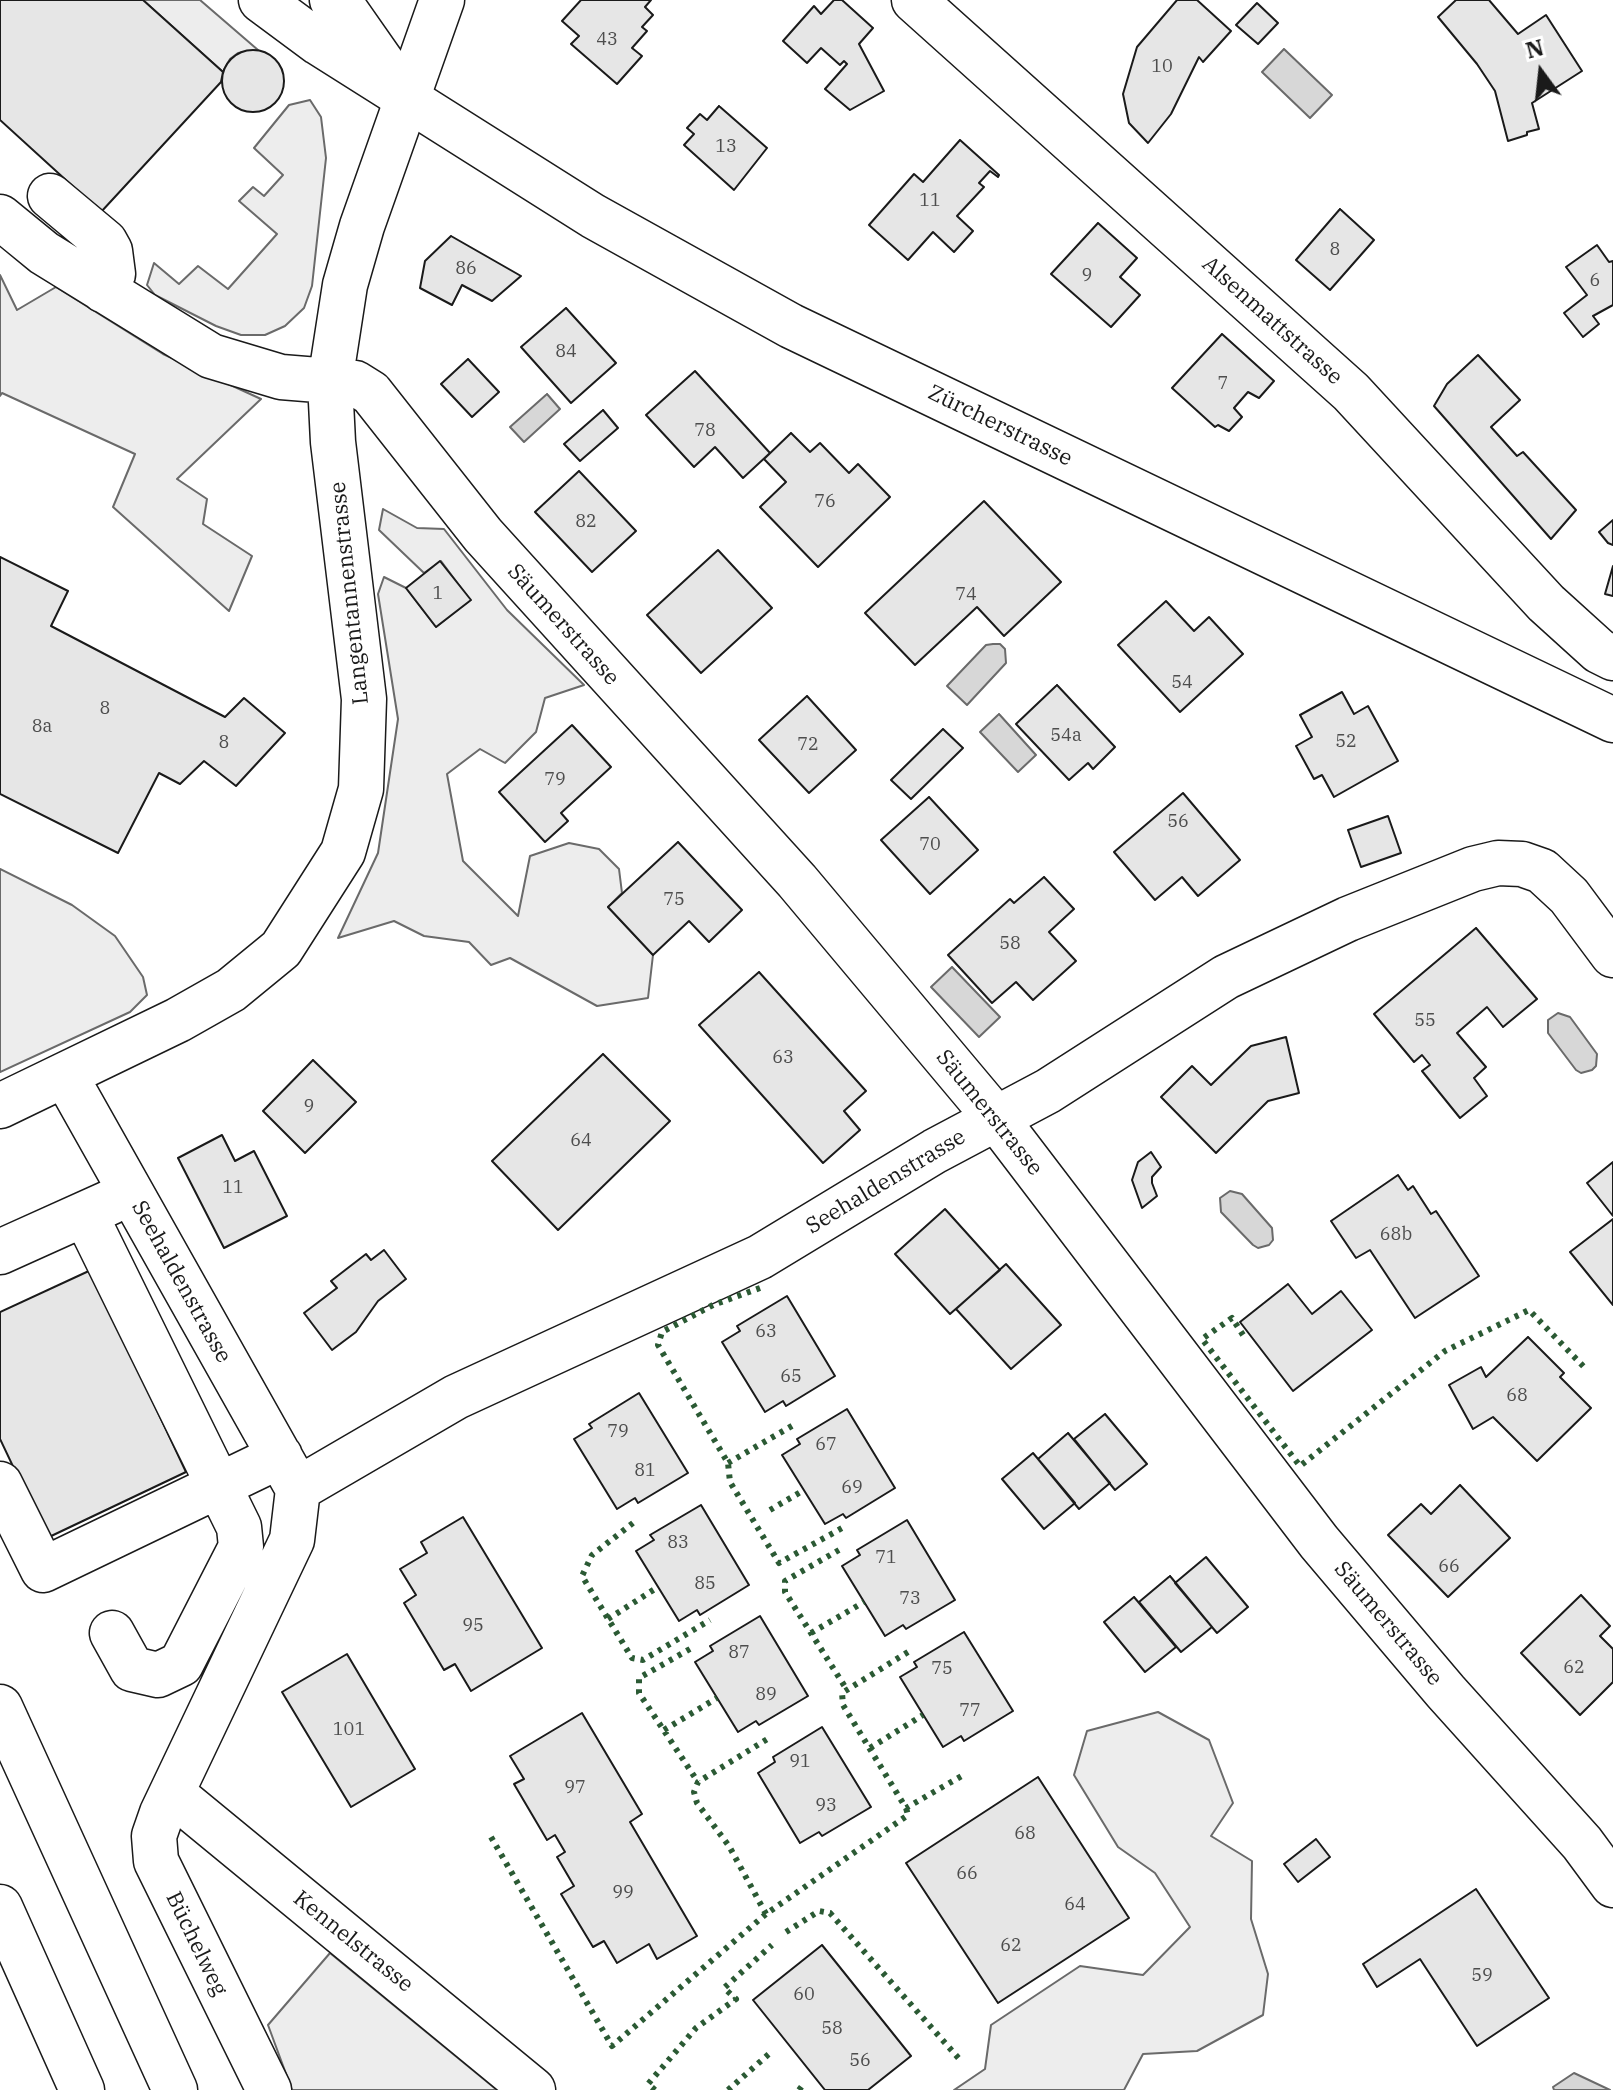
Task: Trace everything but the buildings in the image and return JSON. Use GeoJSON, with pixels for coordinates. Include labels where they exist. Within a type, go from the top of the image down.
{"type":"FeatureCollection","features":[{"type":"Feature","properties":{"kind":"main road","name":"Zürcherstrasse"},"geometry":{"type":"LineString","coordinates":[[261,0],[319,43],[593,216],[791,326],[1613,720]]}},
{"type":"Feature","properties":{"kind":"main road","name":"Zürcherstrasse"},"geometry":{"type":"LineString","coordinates":[[332,0],[346,11],[406,96]]}},
{"type":"Feature","properties":{"kind":"main road","name":"Langentannenstrasse"},"geometry":{"type":"LineString","coordinates":[[0,1106],[178,1020],[231,990],[281,949],[343,852],[361,789],[364,699],[333,442],[330,382],[345,285],[371,198],[442,0]]}},
{"type":"Feature","properties":{"kind":"main road","name":"Alsenmattstrasse"},"geometry":{"type":"LineString","coordinates":[[914,0],[1351,392],[1554,611],[1599,651],[1613,658]]}},
{"type":"Feature","properties":{"kind":"main road"},"geometry":{"type":"LineString","coordinates":[[50,196],[105,242],[110,251],[113,274],[103,290]]}},
{"type":"Feature","properties":{"kind":"main road","name":"Säumerstrasse"},"geometry":{"type":"LineString","coordinates":[[0,217],[44,253],[211,356],[281,377],[355,383],[371,393],[483,535],[797,881],[995,1117],[1319,1542],[1446,1692],[1582,1843],[1613,1885]]}},
{"type":"Feature","properties":{"kind":"main road","name":"Seehaldenstrasse"},"geometry":{"type":"LineString","coordinates":[[65,1075],[289,1472],[760,1257],[995,1117],[1048,1091],[1237,971],[1348,919],[1473,869],[1510,863],[1542,871],[1569,896],[1600,939]]}},
{"type":"Feature","properties":{"kind":"main road"},"geometry":{"type":"LineString","coordinates":[[0,1252],[131,1192]]}},
{"type":"Feature","properties":{"kind":"main road"},"geometry":{"type":"LineString","coordinates":[[85,1214],[239,1527],[241,1547],[181,1664],[158,1675],[132,1669],[112,1633]]}},
{"type":"Feature","properties":{"kind":"main road"},"geometry":{"type":"LineString","coordinates":[[0,1484],[43,1570],[217,1486],[289,1472],[292,1540],[173,1794]]}},
{"type":"Feature","properties":{"kind":"main road"},"geometry":{"type":"LineString","coordinates":[[0,1707],[175,2090]]}},
{"type":"Feature","properties":{"kind":"main road","name":"Büchelweg"},"geometry":{"type":"LineString","coordinates":[[173,1794],[154,1836],[156,1861],[269,2090]]}},
{"type":"Feature","properties":{"kind":"main road","name":"Kennelstrasse"},"geometry":{"type":"LineString","coordinates":[[173,1794],[533,2090]]}},
{"type":"Feature","properties":{"kind":"main road"},"geometry":{"type":"LineString","coordinates":[[0,1907],[82,2090]]}},
{"type":"Feature","properties":{"kind":"shaded area"},"geometry":{"type":"Polygon","coordinates":[[[143,0],[200,0],[258,50],[238,53],[230,59],[223,72],[143,0]]]}},
{"type":"Feature","properties":{"kind":"shaded area"},"geometry":{"type":"Polygon","coordinates":[[[1284,49],[1332,95],[1310,118],[1262,72],[1284,49]]]}},
{"type":"Feature","properties":{"kind":"shaded area"},"geometry":{"type":"Polygon","coordinates":[[[310,100],[321,117],[326,158],[312,286],[304,308],[285,326],[265,335],[241,335],[155,295],[147,285],[154,263],[179,284],[198,266],[228,289],[277,234],[239,201],[253,187],[264,196],[283,175],[254,148],[289,105],[310,100]]]}},
{"type":"Feature","properties":{"kind":"shaded area"},"geometry":{"type":"Polygon","coordinates":[[[0,275],[17,310],[56,287],[163,354],[261,399],[177,479],[207,499],[203,524],[252,556],[229,611],[113,507],[135,454],[2,393],[0,396],[0,275]]]}},
{"type":"Feature","properties":{"kind":"shaded area"},"geometry":{"type":"Polygon","coordinates":[[[547,394],[560,409],[524,442],[510,427],[547,394]]]}},
{"type":"Feature","properties":{"kind":"shaded area"},"geometry":{"type":"Polygon","coordinates":[[[383,509],[417,528],[444,529],[507,610],[584,685],[545,698],[536,732],[505,763],[480,749],[447,774],[463,861],[518,916],[530,856],[569,843],[599,849],[619,869],[622,893],[608,907],[653,955],[648,998],[597,1006],[510,958],[491,965],[469,942],[424,936],[394,921],[338,938],[378,853],[398,719],[378,594],[384,577],[406,588],[436,627],[470,600],[441,561],[424,573],[379,530],[383,509]]]}},
{"type":"Feature","properties":{"kind":"shaded area"},"geometry":{"type":"Polygon","coordinates":[[[1000,644],[1005,649],[1006,663],[967,705],[947,686],[986,645],[1000,644]]]}},
{"type":"Feature","properties":{"kind":"shaded area"},"geometry":{"type":"Polygon","coordinates":[[[999,714],[1036,755],[1018,772],[980,732],[999,714]]]}},
{"type":"Feature","properties":{"kind":"shaded area"},"geometry":{"type":"Polygon","coordinates":[[[0,869],[72,905],[115,936],[143,977],[147,995],[130,1012],[0,1072],[0,869]]]}},
{"type":"Feature","properties":{"kind":"shaded area"},"geometry":{"type":"Polygon","coordinates":[[[952,967],[1000,1017],[979,1037],[931,987],[952,967]]]}},
{"type":"Feature","properties":{"kind":"shaded area"},"geometry":{"type":"Polygon","coordinates":[[[1558,1013],[1570,1017],[1597,1054],[1596,1066],[1592,1070],[1581,1073],[1576,1070],[1548,1033],[1548,1020],[1558,1013]]]}},
{"type":"Feature","properties":{"kind":"shaded area"},"geometry":{"type":"Polygon","coordinates":[[[1230,1191],[1242,1194],[1272,1228],[1273,1240],[1269,1245],[1258,1248],[1253,1245],[1221,1212],[1220,1198],[1230,1191]]]}},
{"type":"Feature","properties":{"kind":"shaded area"},"geometry":{"type":"Polygon","coordinates":[[[1158,1712],[1209,1740],[1233,1803],[1211,1836],[1252,1861],[1251,1919],[1268,1974],[1263,2015],[1197,2051],[1143,2054],[1124,2090],[954,2090],[985,2069],[991,2025],[1080,1966],[1143,1975],[1190,1927],[1155,1873],[1118,1847],[1074,1775],[1087,1731],[1158,1712]]]}},
{"type":"Feature","properties":{"kind":"shaded area"},"geometry":{"type":"Polygon","coordinates":[[[330,1953],[497,2090],[292,2090],[268,2025],[330,1953]]]}},
{"type":"Feature","properties":{"kind":"shaded area"},"geometry":{"type":"Polygon","coordinates":[[[1574,2073],[1610,2090],[1554,2090],[1553,2087],[1574,2073]]]}},
{"type":"Feature","properties":{"kind":"hedge"},"geometry":{"type":"LineString","coordinates":[[760,1288],[713,1305],[662,1332],[658,1345],[728,1463],[730,1482],[779,1563],[844,1527]]}},
{"type":"Feature","properties":{"kind":"hedge"},"geometry":{"type":"LineString","coordinates":[[1243,1335],[1232,1318],[1202,1339],[1300,1466],[1445,1351],[1529,1310],[1584,1367]]}},
{"type":"Feature","properties":{"kind":"hedge"},"geometry":{"type":"LineString","coordinates":[[728,1463],[797,1423]]}},
{"type":"Feature","properties":{"kind":"hedge"},"geometry":{"type":"LineString","coordinates":[[770,1510],[804,1490]]}},
{"type":"Feature","properties":{"kind":"hedge"},"geometry":{"type":"LineString","coordinates":[[633,1523],[592,1555],[582,1576],[632,1658],[643,1660],[710,1620]]}},
{"type":"Feature","properties":{"kind":"hedge"},"geometry":{"type":"LineString","coordinates":[[839,1550],[785,1581],[785,1592],[847,1690]]}},
{"type":"Feature","properties":{"kind":"hedge"},"geometry":{"type":"LineString","coordinates":[[608,1619],[658,1587]]}},
{"type":"Feature","properties":{"kind":"hedge"},"geometry":{"type":"LineString","coordinates":[[811,1633],[864,1602]]}},
{"type":"Feature","properties":{"kind":"hedge"},"geometry":{"type":"LineString","coordinates":[[690,1649],[639,1678],[639,1693],[698,1782]]}},
{"type":"Feature","properties":{"kind":"hedge"},"geometry":{"type":"LineString","coordinates":[[908,1652],[842,1693],[843,1705],[906,1808],[965,1774]]}},
{"type":"Feature","properties":{"kind":"hedge"},"geometry":{"type":"LineString","coordinates":[[664,1730],[717,1698]]}},
{"type":"Feature","properties":{"kind":"hedge"},"geometry":{"type":"LineString","coordinates":[[870,1748],[923,1715]]}},
{"type":"Feature","properties":{"kind":"hedge"},"geometry":{"type":"LineString","coordinates":[[766,1914],[729,1846],[697,1803],[694,1792],[698,1782],[769,1738]]}},
{"type":"Feature","properties":{"kind":"hedge"},"geometry":{"type":"LineString","coordinates":[[491,1837],[612,2046],[766,1914],[908,1815],[906,1808]]}},
{"type":"Feature","properties":{"kind":"hedge"},"geometry":{"type":"LineString","coordinates":[[786,1932],[819,1911],[830,1913],[961,2061]]}},
{"type":"Feature","properties":{"kind":"hedge"},"geometry":{"type":"LineString","coordinates":[[655,2090],[648,2084],[696,2028],[736,1999],[724,1988],[772,1945]]}},
{"type":"Feature","properties":{"kind":"hedge"},"geometry":{"type":"LineString","coordinates":[[728,2090],[770,2053]]}},
{"type":"Feature","properties":{"kind":"hedge"},"geometry":{"type":"LineString","coordinates":[[799,2090],[802,2086]]}}]}
